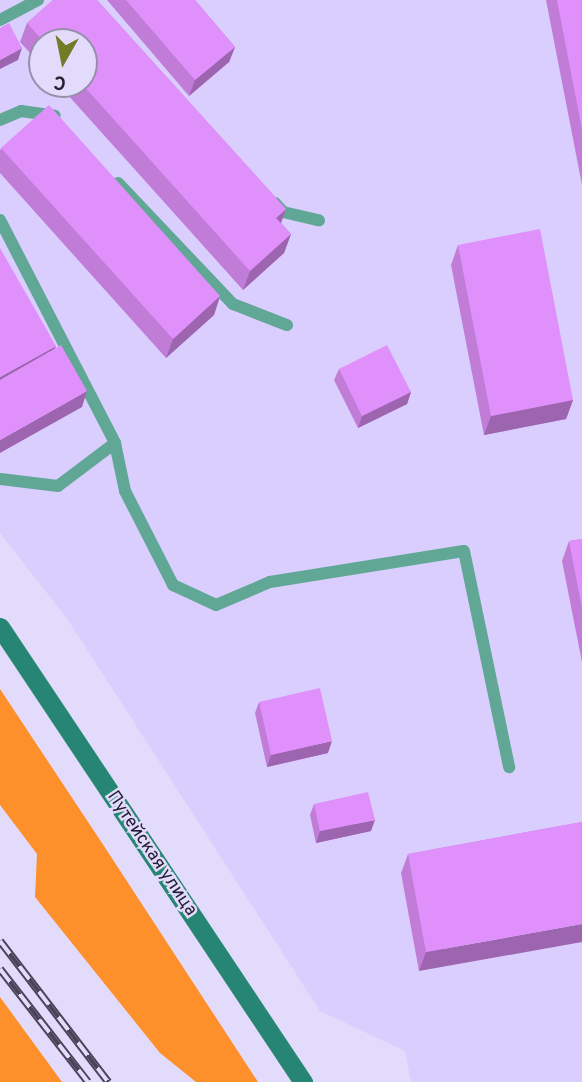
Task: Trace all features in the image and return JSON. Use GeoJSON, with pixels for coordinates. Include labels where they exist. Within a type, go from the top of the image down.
{"type":"FeatureCollection","features":[{"type":"Feature","properties":{"kind":"main road","name":"Путейская улица"},"geometry":{"type":"LineString","coordinates":[[0,627],[303,1082]]}},
{"type":"Feature","properties":{"kind":"lane"},"geometry":{"type":"LineString","coordinates":[[0,20],[38,0]]}},
{"type":"Feature","properties":{"kind":"lane"},"geometry":{"type":"LineString","coordinates":[[0,120],[21,111],[51,112],[70,132]]}},
{"type":"Feature","properties":{"kind":"lane"},"geometry":{"type":"LineString","coordinates":[[108,172],[233,304],[287,325]]}},
{"type":"Feature","properties":{"kind":"lane"},"geometry":{"type":"LineString","coordinates":[[264,192],[283,212],[319,220]]}},
{"type":"Feature","properties":{"kind":"lane"},"geometry":{"type":"LineString","coordinates":[[0,220],[115,443],[125,491],[173,585],[216,605],[270,582],[464,551],[509,767]]}},
{"type":"Feature","properties":{"kind":"lane"},"geometry":{"type":"LineString","coordinates":[[0,479],[58,486],[115,443]]}},
{"type":"Feature","properties":{"kind":"shaded area"},"geometry":{"type":"Polygon","coordinates":[[[0,0],[582,0],[582,1082],[411,1082],[405,1051],[320,1011],[68,620],[0,533],[0,0]]]}},
{"type":"Feature","properties":{"kind":"shaded area"},"geometry":{"type":"Polygon","coordinates":[[[0,689],[258,1082],[196,1082],[160,1053],[35,897],[37,854],[0,805],[0,689]]]}},
{"type":"Feature","properties":{"kind":"shaded area"},"geometry":{"type":"Polygon","coordinates":[[[0,997],[62,1082],[0,1082],[0,997]]]}},
{"type":"Feature","properties":{"kind":"building"},"geometry":{"type":"Polygon","coordinates":[[[53,0],[97,0],[286,209],[276,218],[291,234],[250,271],[95,98],[98,98],[98,28],[31,28],[27,23],[53,0]]]}},
{"type":"Feature","properties":{"kind":"building"},"geometry":{"type":"Polygon","coordinates":[[[126,0],[195,0],[235,47],[195,80],[126,0]]]}},
{"type":"Feature","properties":{"kind":"building"},"geometry":{"type":"Polygon","coordinates":[[[557,0],[582,0],[582,130],[557,0]]]}},
{"type":"Feature","properties":{"kind":"building"},"geometry":{"type":"Polygon","coordinates":[[[9,23],[22,48],[0,60],[0,28],[9,23]]]}},
{"type":"Feature","properties":{"kind":"building"},"geometry":{"type":"Polygon","coordinates":[[[49,105],[220,296],[173,339],[1,148],[49,105]]]}},
{"type":"Feature","properties":{"kind":"building"},"geometry":{"type":"Polygon","coordinates":[[[540,229],[573,400],[491,416],[458,245],[540,229]]]}},
{"type":"Feature","properties":{"kind":"building"},"geometry":{"type":"Polygon","coordinates":[[[0,248],[56,346],[0,377],[0,248]]]}},
{"type":"Feature","properties":{"kind":"building"},"geometry":{"type":"Polygon","coordinates":[[[61,345],[87,391],[0,440],[0,380],[61,345]]]}},
{"type":"Feature","properties":{"kind":"building"},"geometry":{"type":"Polygon","coordinates":[[[387,345],[411,392],[362,416],[339,369],[387,345]]]}},
{"type":"Feature","properties":{"kind":"building"},"geometry":{"type":"Polygon","coordinates":[[[582,539],[582,608],[569,541],[582,539]]]}},
{"type":"Feature","properties":{"kind":"building"},"geometry":{"type":"Polygon","coordinates":[[[320,688],[332,741],[271,755],[259,702],[320,688]]]}},
{"type":"Feature","properties":{"kind":"building"},"geometry":{"type":"Polygon","coordinates":[[[368,792],[375,820],[320,831],[314,804],[368,792]]]}},
{"type":"Feature","properties":{"kind":"building"},"geometry":{"type":"Polygon","coordinates":[[[582,822],[582,924],[426,952],[408,854],[582,822]]]}},
{"type":"Feature","properties":{"kind":"railway"},"geometry":{"type":"LineString","coordinates":[[0,941],[108,1082]]}},
{"type":"Feature","properties":{"kind":"railway"},"geometry":{"type":"LineString","coordinates":[[0,969],[88,1082]]}}]}
